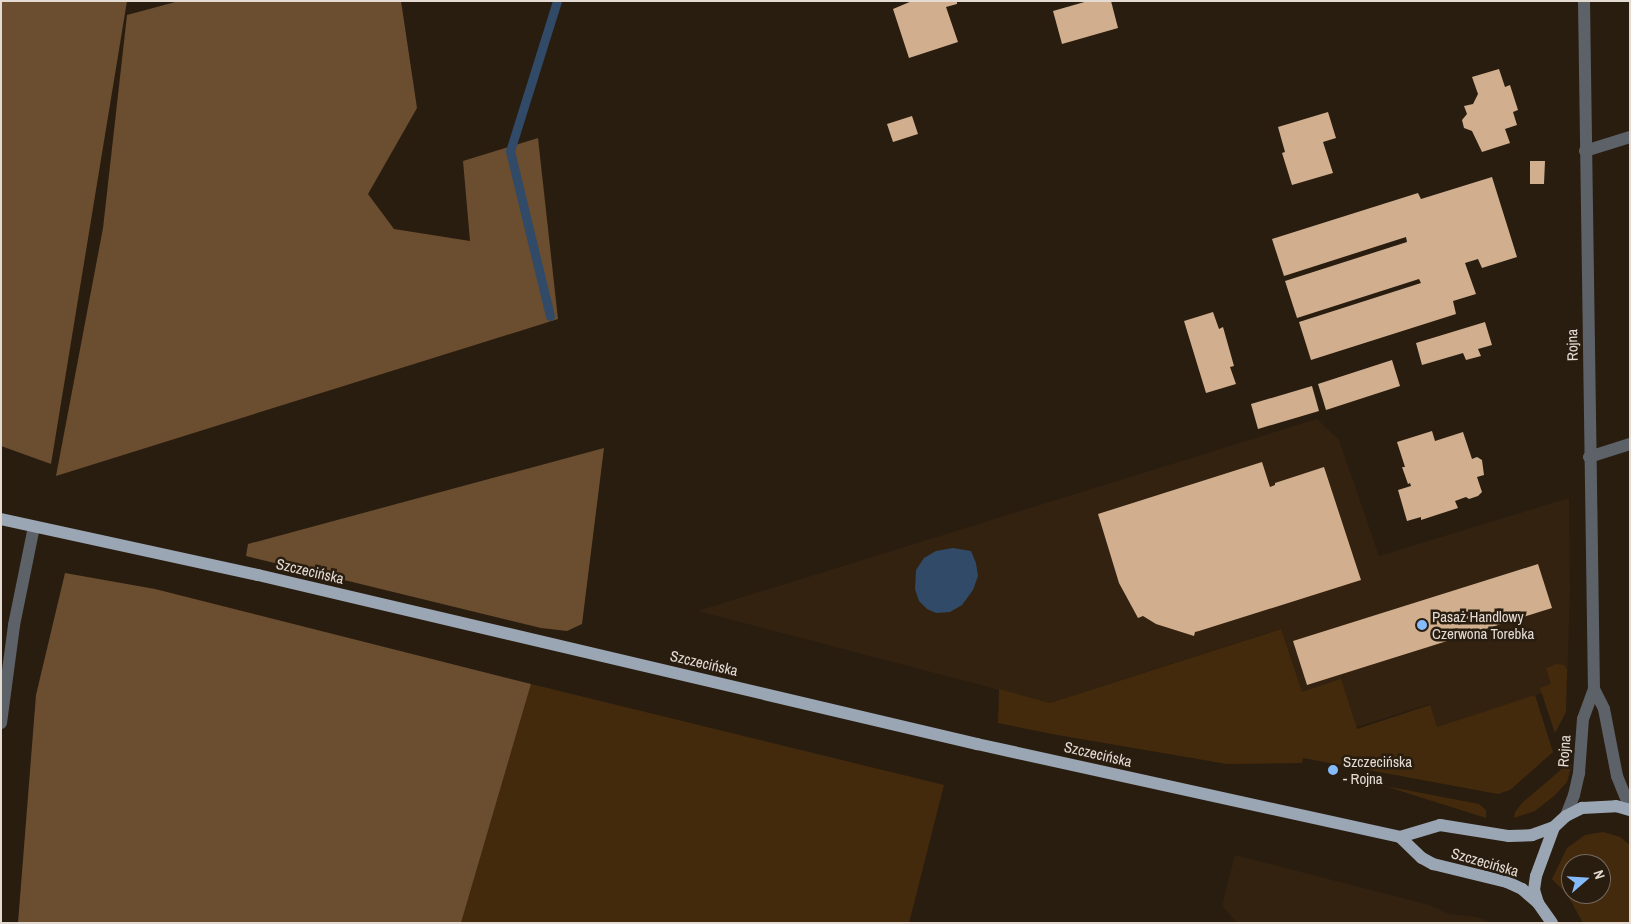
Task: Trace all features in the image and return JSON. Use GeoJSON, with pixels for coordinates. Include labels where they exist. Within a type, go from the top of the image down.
{"type":"FeatureCollection","features":[{"type":"Feature","properties":{"kind":"main road","name":"Szczecińska"},"geometry":{"type":"LineString","coordinates":[[1,519],[258,575],[977,744],[1400,837],[1422,858],[1433,864],[1507,882],[1522,889],[1538,902]]}},
{"type":"Feature","properties":{"kind":"main road"},"geometry":{"type":"LineString","coordinates":[[1552,923],[1538,902],[1534,890],[1536,876],[1554,827],[1566,816],[1582,808],[1616,806],[1630,810]]}},
{"type":"Feature","properties":{"kind":"main road","name":"Szczecińska"},"geometry":{"type":"LineString","coordinates":[[1400,837],[1428,827],[1440,825],[1510,836],[1532,835],[1554,827]]}},
{"type":"Feature","properties":{"kind":"street","name":"Rojna"},"geometry":{"type":"LineString","coordinates":[[1566,816],[1574,795],[1579,772],[1582,719],[1594,689],[1584,1]]}},
{"type":"Feature","properties":{"kind":"street"},"geometry":{"type":"LineString","coordinates":[[1585,151],[1630,137]]}},
{"type":"Feature","properties":{"kind":"street"},"geometry":{"type":"LineString","coordinates":[[1590,457],[1630,444]]}},
{"type":"Feature","properties":{"kind":"street"},"geometry":{"type":"LineString","coordinates":[[1,723],[14,625],[34,527]]}},
{"type":"Feature","properties":{"kind":"street","name":"Rojna"},"geometry":{"type":"LineString","coordinates":[[1594,689],[1606,714],[1617,776],[1630,810]]}},
{"type":"Feature","properties":{"kind":"shaded area"},"geometry":{"type":"Polygon","coordinates":[[[1,1],[127,1],[51,464],[1,446],[1,1]]]}},
{"type":"Feature","properties":{"kind":"shaded area"},"geometry":{"type":"Polygon","coordinates":[[[179,1],[401,1],[417,108],[368,194],[394,229],[470,241],[463,161],[538,138],[558,319],[56,476],[103,228],[127,15],[179,1]]]}},
{"type":"Feature","properties":{"kind":"shaded area"},"geometry":{"type":"Polygon","coordinates":[[[1317,419],[1339,440],[1379,556],[1569,498],[1570,591],[1567,685],[1437,727],[1429,704],[1357,727],[1302,692],[1280,629],[1050,703],[698,611],[1317,419]]]}},
{"type":"Feature","properties":{"kind":"shaded area"},"geometry":{"type":"Polygon","coordinates":[[[604,448],[582,624],[567,631],[541,628],[246,556],[248,544],[604,448]]]}},
{"type":"Feature","properties":{"kind":"shaded area"},"geometry":{"type":"Polygon","coordinates":[[[65,573],[155,589],[531,684],[461,923],[18,923],[36,695],[65,573]]]}},
{"type":"Feature","properties":{"kind":"shaded area"},"geometry":{"type":"Polygon","coordinates":[[[1281,629],[1302,692],[1341,679],[1357,729],[1430,705],[1437,727],[1535,695],[1553,752],[1510,790],[1498,794],[1303,758],[1302,763],[1227,764],[998,723],[999,689],[1050,703],[1281,629]]]}},
{"type":"Feature","properties":{"kind":"shaded area"},"geometry":{"type":"Polygon","coordinates":[[[1557,664],[1564,665],[1567,670],[1566,712],[1555,733],[1540,688],[1551,684],[1546,668],[1557,664]]]}},
{"type":"Feature","properties":{"kind":"shaded area"},"geometry":{"type":"Polygon","coordinates":[[[531,684],[944,785],[909,923],[461,923],[531,684]]]}},
{"type":"Feature","properties":{"kind":"shaded area"},"geometry":{"type":"Polygon","coordinates":[[[1572,764],[1567,782],[1554,796],[1535,811],[1514,818],[1515,812],[1522,803],[1563,768],[1572,764]]]}},
{"type":"Feature","properties":{"kind":"shaded area"},"geometry":{"type":"Polygon","coordinates":[[[1385,786],[1479,804],[1486,810],[1486,818],[1385,786]]]}},
{"type":"Feature","properties":{"kind":"shaded area"},"geometry":{"type":"Polygon","coordinates":[[[1603,832],[1620,837],[1630,845],[1630,923],[1583,923],[1573,904],[1611,904],[1611,854],[1564,854],[1567,848],[1585,835],[1603,832]]]}},
{"type":"Feature","properties":{"kind":"shaded area"},"geometry":{"type":"Polygon","coordinates":[[[1235,855],[1429,905],[1449,914],[1477,917],[1493,923],[1237,923],[1222,906],[1235,855]]]}},
{"type":"Feature","properties":{"kind":"shaded area"},"geometry":{"type":"Polygon","coordinates":[[[1561,860],[1561,888],[1552,879],[1561,860]]]}},
{"type":"Feature","properties":{"kind":"water"},"geometry":{"type":"Polygon","coordinates":[[[953,548],[971,551],[976,563],[978,576],[973,590],[962,605],[950,612],[936,613],[927,609],[919,601],[915,589],[916,570],[924,558],[936,551],[953,548]]]}},
{"type":"Feature","properties":{"kind":"building"},"geometry":{"type":"Polygon","coordinates":[[[912,1],[957,1],[957,4],[946,7],[958,42],[909,58],[893,9],[912,1]]]}},
{"type":"Feature","properties":{"kind":"building"},"geometry":{"type":"Polygon","coordinates":[[[1088,1],[1111,1],[1118,28],[1062,44],[1053,11],[1088,1]]]}},
{"type":"Feature","properties":{"kind":"building"},"geometry":{"type":"Polygon","coordinates":[[[1499,69],[1505,87],[1510,85],[1518,110],[1513,112],[1517,125],[1505,129],[1510,143],[1482,152],[1472,131],[1464,128],[1462,120],[1467,114],[1464,106],[1473,104],[1478,94],[1472,77],[1499,69]]]}},
{"type":"Feature","properties":{"kind":"building"},"geometry":{"type":"Polygon","coordinates":[[[1328,112],[1336,138],[1323,142],[1333,173],[1292,185],[1282,153],[1285,152],[1278,127],[1328,112]]]}},
{"type":"Feature","properties":{"kind":"building"},"geometry":{"type":"Polygon","coordinates":[[[912,116],[918,134],[893,142],[887,124],[912,116]]]}},
{"type":"Feature","properties":{"kind":"building"},"geometry":{"type":"Polygon","coordinates":[[[1530,161],[1545,161],[1544,184],[1530,184],[1530,161]]]}},
{"type":"Feature","properties":{"kind":"building"},"geometry":{"type":"Polygon","coordinates":[[[1492,177],[1517,257],[1482,268],[1478,259],[1465,263],[1476,294],[1453,301],[1456,314],[1311,360],[1299,322],[1421,283],[1419,279],[1297,318],[1285,281],[1407,242],[1406,237],[1284,276],[1272,239],[1418,193],[1421,199],[1492,177]]]}},
{"type":"Feature","properties":{"kind":"building"},"geometry":{"type":"Polygon","coordinates":[[[1213,312],[1219,329],[1223,327],[1234,366],[1230,367],[1236,384],[1206,393],[1184,321],[1213,312]]]}},
{"type":"Feature","properties":{"kind":"building"},"geometry":{"type":"Polygon","coordinates":[[[1485,322],[1492,345],[1478,349],[1481,356],[1466,360],[1463,353],[1422,365],[1416,343],[1485,322]]]}},
{"type":"Feature","properties":{"kind":"building"},"geometry":{"type":"Polygon","coordinates":[[[1392,360],[1400,386],[1326,410],[1318,384],[1392,360]]]}},
{"type":"Feature","properties":{"kind":"building"},"geometry":{"type":"Polygon","coordinates":[[[1312,386],[1319,411],[1258,429],[1251,404],[1312,386]]]}},
{"type":"Feature","properties":{"kind":"building"},"geometry":{"type":"Polygon","coordinates":[[[1432,431],[1435,441],[1463,432],[1472,459],[1477,457],[1482,460],[1484,475],[1477,477],[1482,492],[1478,496],[1469,499],[1466,497],[1455,501],[1458,508],[1421,520],[1421,517],[1407,521],[1398,490],[1411,486],[1410,483],[1408,484],[1402,467],[1405,467],[1397,442],[1432,431]]]}},
{"type":"Feature","properties":{"kind":"building"},"geometry":{"type":"Polygon","coordinates":[[[1262,462],[1270,487],[1275,485],[1275,483],[1324,467],[1361,580],[1195,632],[1194,636],[1156,624],[1143,616],[1138,618],[1119,583],[1098,514],[1262,462]]]}},
{"type":"Feature","properties":{"kind":"building","name":"Pasaż Handlowy Czerwona Torebka"},"geometry":{"type":"Polygon","coordinates":[[[1538,564],[1552,608],[1307,685],[1293,641],[1538,564]]]}},
{"type":"Feature","properties":{"kind":"waterway"},"geometry":{"type":"LineString","coordinates":[[550,316],[510,151],[557,1]]}},
{"type":"Feature","properties":{"kind":"place","name":"Pasaż Handlowy Czerwona Torebka"},"geometry":{"type":"Point","coordinates":[1422,625]}},
{"type":"Feature","properties":{"kind":"place","name":"Szczecińska - Rojna"},"geometry":{"type":"Point","coordinates":[1333,770]}}]}
